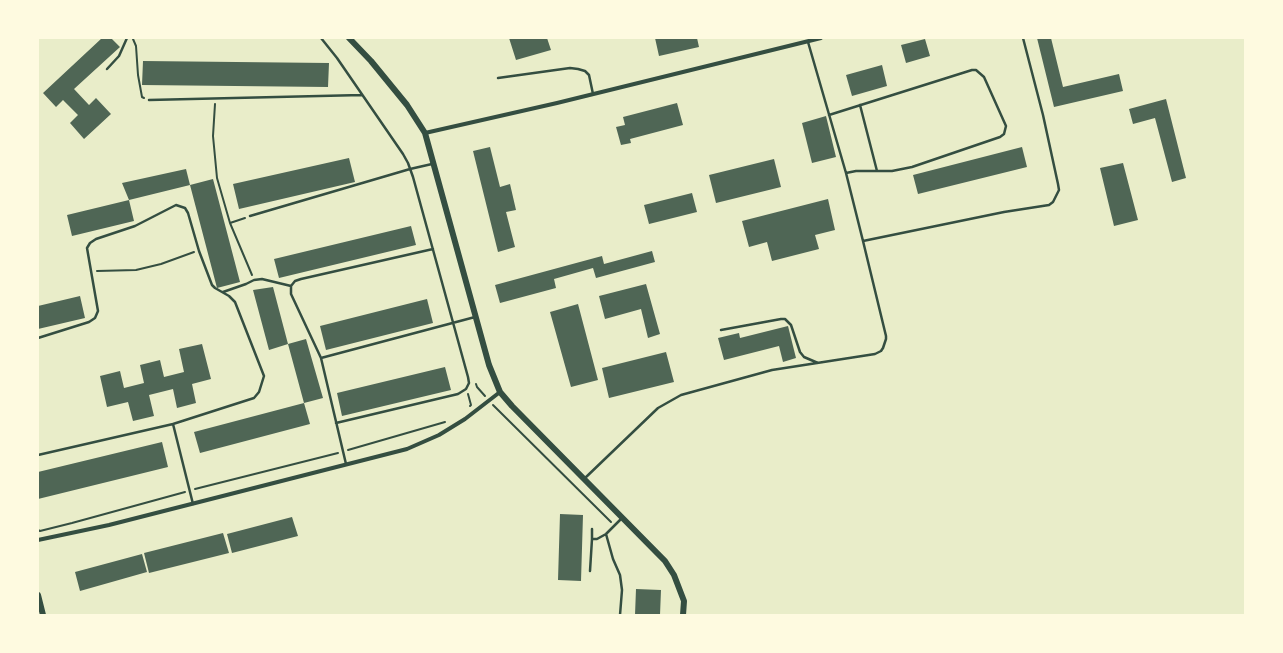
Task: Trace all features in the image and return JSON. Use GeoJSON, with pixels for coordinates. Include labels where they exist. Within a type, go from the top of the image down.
{"type":"FeatureCollection","features":[{"type":"Feature","properties":{"kind":"street"},"geometry":{"type":"LineString","coordinates":[[349,38],[371,61],[407,105],[425,133],[489,365],[500,392],[665,562],[674,575],[684,601],[684,615]]}},
{"type":"Feature","properties":{"kind":"street"},"geometry":{"type":"LineString","coordinates":[[425,133],[593,94],[821,38]]}},
{"type":"Feature","properties":{"kind":"street"},"geometry":{"type":"LineString","coordinates":[[38,540],[109,525],[407,449],[439,435],[464,419],[500,392]]}},
{"type":"Feature","properties":{"kind":"street"},"geometry":{"type":"LineString","coordinates":[[38,595],[43,615]]}},
{"type":"Feature","properties":{"kind":"lane"},"geometry":{"type":"LineString","coordinates":[[107,69],[119,56],[127,38]]}},
{"type":"Feature","properties":{"kind":"lane"},"geometry":{"type":"LineString","coordinates":[[321,38],[337,58],[403,154],[410,169],[469,383],[466,388],[458,394],[336,423]]}},
{"type":"Feature","properties":{"kind":"lane"},"geometry":{"type":"LineString","coordinates":[[863,241],[1004,212],[1049,205],[1053,202],[1059,190],[1058,184],[1043,115],[1023,38]]}},
{"type":"Feature","properties":{"kind":"lane"},"geometry":{"type":"LineString","coordinates":[[583,479],[658,408],[681,395],[772,370],[818,364],[875,354],[881,351],[885,343],[886,336],[846,173],[808,41]]}},
{"type":"Feature","properties":{"kind":"lane"},"geometry":{"type":"LineString","coordinates":[[498,78],[570,68],[578,69],[589,75],[593,94]]}},
{"type":"Feature","properties":{"kind":"lane"},"geometry":{"type":"LineString","coordinates":[[829,115],[976,70],[984,77],[1006,126],[1004,134],[1000,137],[912,167],[892,171],[856,170],[846,173]]}},
{"type":"Feature","properties":{"kind":"lane"},"geometry":{"type":"LineString","coordinates":[[149,100],[362,94]]}},
{"type":"Feature","properties":{"kind":"lane"},"geometry":{"type":"LineString","coordinates":[[860,105],[877,171]]}},
{"type":"Feature","properties":{"kind":"lane"},"geometry":{"type":"LineString","coordinates":[[250,216],[410,169],[433,164]]}},
{"type":"Feature","properties":{"kind":"lane"},"geometry":{"type":"LineString","coordinates":[[38,338],[89,322],[95,318],[98,311],[87,248],[90,243],[96,239],[135,226],[176,205],[185,208],[188,213],[199,251],[212,285],[229,296],[235,302],[264,376],[262,386],[254,398],[172,424],[38,455]]}},
{"type":"Feature","properties":{"kind":"lane"},"geometry":{"type":"LineString","coordinates":[[346,465],[321,358],[291,294],[291,286],[295,281],[301,279],[433,249]]}},
{"type":"Feature","properties":{"kind":"lane"},"geometry":{"type":"LineString","coordinates":[[223,292],[254,280],[262,279],[291,286]]}},
{"type":"Feature","properties":{"kind":"lane"},"geometry":{"type":"LineString","coordinates":[[321,358],[476,317]]}},
{"type":"Feature","properties":{"kind":"lane"},"geometry":{"type":"LineString","coordinates":[[721,330],[782,319],[785,320],[791,325],[800,352],[818,364]]}},
{"type":"Feature","properties":{"kind":"lane"},"geometry":{"type":"LineString","coordinates":[[172,424],[193,504]]}},
{"type":"Feature","properties":{"kind":"lane"},"geometry":{"type":"LineString","coordinates":[[592,539],[597,539],[606,534],[622,518]]}},
{"type":"Feature","properties":{"kind":"lane"},"geometry":{"type":"LineString","coordinates":[[590,571],[592,529]]}},
{"type":"Feature","properties":{"kind":"lane"},"geometry":{"type":"LineString","coordinates":[[606,534],[613,559],[620,575],[622,590],[620,615]]}},
{"type":"Feature","properties":{"kind":"path"},"geometry":{"type":"LineString","coordinates":[[132,38],[136,46],[138,75],[142,97],[149,100]]}},
{"type":"Feature","properties":{"kind":"path"},"geometry":{"type":"LineString","coordinates":[[215,98],[213,136],[217,178],[230,223],[254,280]]}},
{"type":"Feature","properties":{"kind":"path"},"geometry":{"type":"LineString","coordinates":[[230,223],[250,216]]}},
{"type":"Feature","properties":{"kind":"path"},"geometry":{"type":"LineString","coordinates":[[90,272],[136,270],[161,264],[199,251]]}},
{"type":"Feature","properties":{"kind":"path"},"geometry":{"type":"LineString","coordinates":[[466,388],[471,405],[467,409]]}},
{"type":"Feature","properties":{"kind":"path"},"geometry":{"type":"LineString","coordinates":[[342,452],[445,422]]}},
{"type":"Feature","properties":{"kind":"building"},"geometry":{"type":"Polygon","coordinates":[[[102,38],[111,38],[120,47],[74,89],[89,105],[96,98],[111,114],[84,139],[70,123],[78,115],[63,100],[56,107],[43,93],[102,38]]]}},
{"type":"Feature","properties":{"kind":"building"},"geometry":{"type":"Polygon","coordinates":[[[509,38],[547,38],[551,50],[516,60],[509,38]]]}},
{"type":"Feature","properties":{"kind":"building"},"geometry":{"type":"Polygon","coordinates":[[[655,38],[697,38],[699,47],[659,56],[655,38]]]}},
{"type":"Feature","properties":{"kind":"building"},"geometry":{"type":"Polygon","coordinates":[[[1037,38],[1051,38],[1063,87],[1119,74],[1123,91],[1054,107],[1037,38]]]}},
{"type":"Feature","properties":{"kind":"building"},"geometry":{"type":"Polygon","coordinates":[[[925,39],[930,56],[906,63],[901,45],[925,39]]]}},
{"type":"Feature","properties":{"kind":"building"},"geometry":{"type":"Polygon","coordinates":[[[143,61],[329,63],[328,87],[142,85],[143,61]]]}},
{"type":"Feature","properties":{"kind":"building"},"geometry":{"type":"Polygon","coordinates":[[[882,65],[887,86],[852,96],[846,75],[882,65]]]}},
{"type":"Feature","properties":{"kind":"building"},"geometry":{"type":"Polygon","coordinates":[[[1166,99],[1186,178],[1172,182],[1155,118],[1133,124],[1129,109],[1166,99]]]}},
{"type":"Feature","properties":{"kind":"building"},"geometry":{"type":"Polygon","coordinates":[[[677,103],[683,125],[630,139],[631,143],[621,145],[616,127],[625,125],[623,117],[677,103]]]}},
{"type":"Feature","properties":{"kind":"building"},"geometry":{"type":"Polygon","coordinates":[[[826,116],[836,157],[812,163],[802,123],[826,116]]]}},
{"type":"Feature","properties":{"kind":"building"},"geometry":{"type":"Polygon","coordinates":[[[490,147],[500,187],[510,184],[516,210],[506,212],[515,247],[498,252],[473,151],[490,147]]]}},
{"type":"Feature","properties":{"kind":"building"},"geometry":{"type":"Polygon","coordinates":[[[1022,147],[1027,167],[918,194],[913,175],[1022,147]]]}},
{"type":"Feature","properties":{"kind":"building"},"geometry":{"type":"Polygon","coordinates":[[[349,158],[355,182],[239,209],[233,184],[349,158]]]}},
{"type":"Feature","properties":{"kind":"building"},"geometry":{"type":"Polygon","coordinates":[[[774,159],[781,187],[716,203],[709,175],[774,159]]]}},
{"type":"Feature","properties":{"kind":"building"},"geometry":{"type":"Polygon","coordinates":[[[1123,163],[1138,220],[1114,226],[1100,168],[1123,163]]]}},
{"type":"Feature","properties":{"kind":"building"},"geometry":{"type":"Polygon","coordinates":[[[186,169],[190,185],[129,200],[122,183],[186,169]]]}},
{"type":"Feature","properties":{"kind":"building"},"geometry":{"type":"Polygon","coordinates":[[[213,179],[240,282],[217,288],[190,185],[213,179]]]}},
{"type":"Feature","properties":{"kind":"building"},"geometry":{"type":"Polygon","coordinates":[[[692,193],[697,212],[649,224],[644,205],[692,193]]]}},
{"type":"Feature","properties":{"kind":"building"},"geometry":{"type":"Polygon","coordinates":[[[828,199],[835,230],[815,235],[819,249],[772,261],[767,242],[749,247],[742,221],[828,199]]]}},
{"type":"Feature","properties":{"kind":"building"},"geometry":{"type":"Polygon","coordinates":[[[129,200],[134,221],[72,236],[67,215],[129,200]]]}},
{"type":"Feature","properties":{"kind":"building"},"geometry":{"type":"Polygon","coordinates":[[[411,226],[416,245],[279,278],[274,259],[411,226]]]}},
{"type":"Feature","properties":{"kind":"building"},"geometry":{"type":"Polygon","coordinates":[[[652,251],[655,262],[596,278],[593,268],[554,279],[556,288],[500,303],[495,285],[602,256],[604,264],[652,251]]]}},
{"type":"Feature","properties":{"kind":"building"},"geometry":{"type":"Polygon","coordinates":[[[646,284],[660,334],[648,338],[641,309],[605,319],[599,296],[646,284]]]}},
{"type":"Feature","properties":{"kind":"building"},"geometry":{"type":"Polygon","coordinates":[[[273,287],[288,344],[269,350],[253,290],[273,287]]]}},
{"type":"Feature","properties":{"kind":"building"},"geometry":{"type":"Polygon","coordinates":[[[80,296],[85,318],[38,329],[38,306],[80,296]]]}},
{"type":"Feature","properties":{"kind":"building"},"geometry":{"type":"Polygon","coordinates":[[[427,299],[433,323],[326,350],[320,326],[427,299]]]}},
{"type":"Feature","properties":{"kind":"building"},"geometry":{"type":"Polygon","coordinates":[[[578,304],[598,380],[571,387],[550,312],[578,304]]]}},
{"type":"Feature","properties":{"kind":"building"},"geometry":{"type":"Polygon","coordinates":[[[788,326],[796,358],[783,362],[779,346],[724,360],[718,338],[739,333],[740,338],[788,326]]]}},
{"type":"Feature","properties":{"kind":"building"},"geometry":{"type":"Polygon","coordinates":[[[306,339],[323,398],[304,403],[288,344],[306,339]]]}},
{"type":"Feature","properties":{"kind":"building"},"geometry":{"type":"Polygon","coordinates":[[[202,344],[211,379],[192,384],[196,403],[177,408],[173,389],[149,395],[154,416],[133,421],[128,402],[107,407],[100,376],[120,371],[124,388],[144,383],[140,365],[160,360],[164,377],[184,372],[179,349],[202,344]]]}},
{"type":"Feature","properties":{"kind":"building"},"geometry":{"type":"Polygon","coordinates":[[[666,352],[674,382],[609,398],[602,368],[666,352]]]}},
{"type":"Feature","properties":{"kind":"building"},"geometry":{"type":"Polygon","coordinates":[[[445,367],[451,390],[342,416],[337,393],[445,367]]]}},
{"type":"Feature","properties":{"kind":"building"},"geometry":{"type":"Polygon","coordinates":[[[304,403],[310,424],[200,453],[194,432],[304,403]]]}},
{"type":"Feature","properties":{"kind":"building"},"geometry":{"type":"Polygon","coordinates":[[[162,442],[168,467],[38,499],[38,472],[162,442]]]}},
{"type":"Feature","properties":{"kind":"building"},"geometry":{"type":"Polygon","coordinates":[[[560,514],[583,515],[581,581],[558,580],[560,514]]]}},
{"type":"Feature","properties":{"kind":"building"},"geometry":{"type":"Polygon","coordinates":[[[292,517],[298,536],[232,553],[227,534],[292,517]]]}},
{"type":"Feature","properties":{"kind":"building"},"geometry":{"type":"Polygon","coordinates":[[[223,533],[229,553],[149,573],[144,553],[223,533]]]}},
{"type":"Feature","properties":{"kind":"building"},"geometry":{"type":"Polygon","coordinates":[[[142,554],[147,572],[80,591],[75,572],[142,554]]]}},
{"type":"Feature","properties":{"kind":"building"},"geometry":{"type":"Polygon","coordinates":[[[636,589],[661,590],[660,615],[635,615],[636,589]]]}}]}
